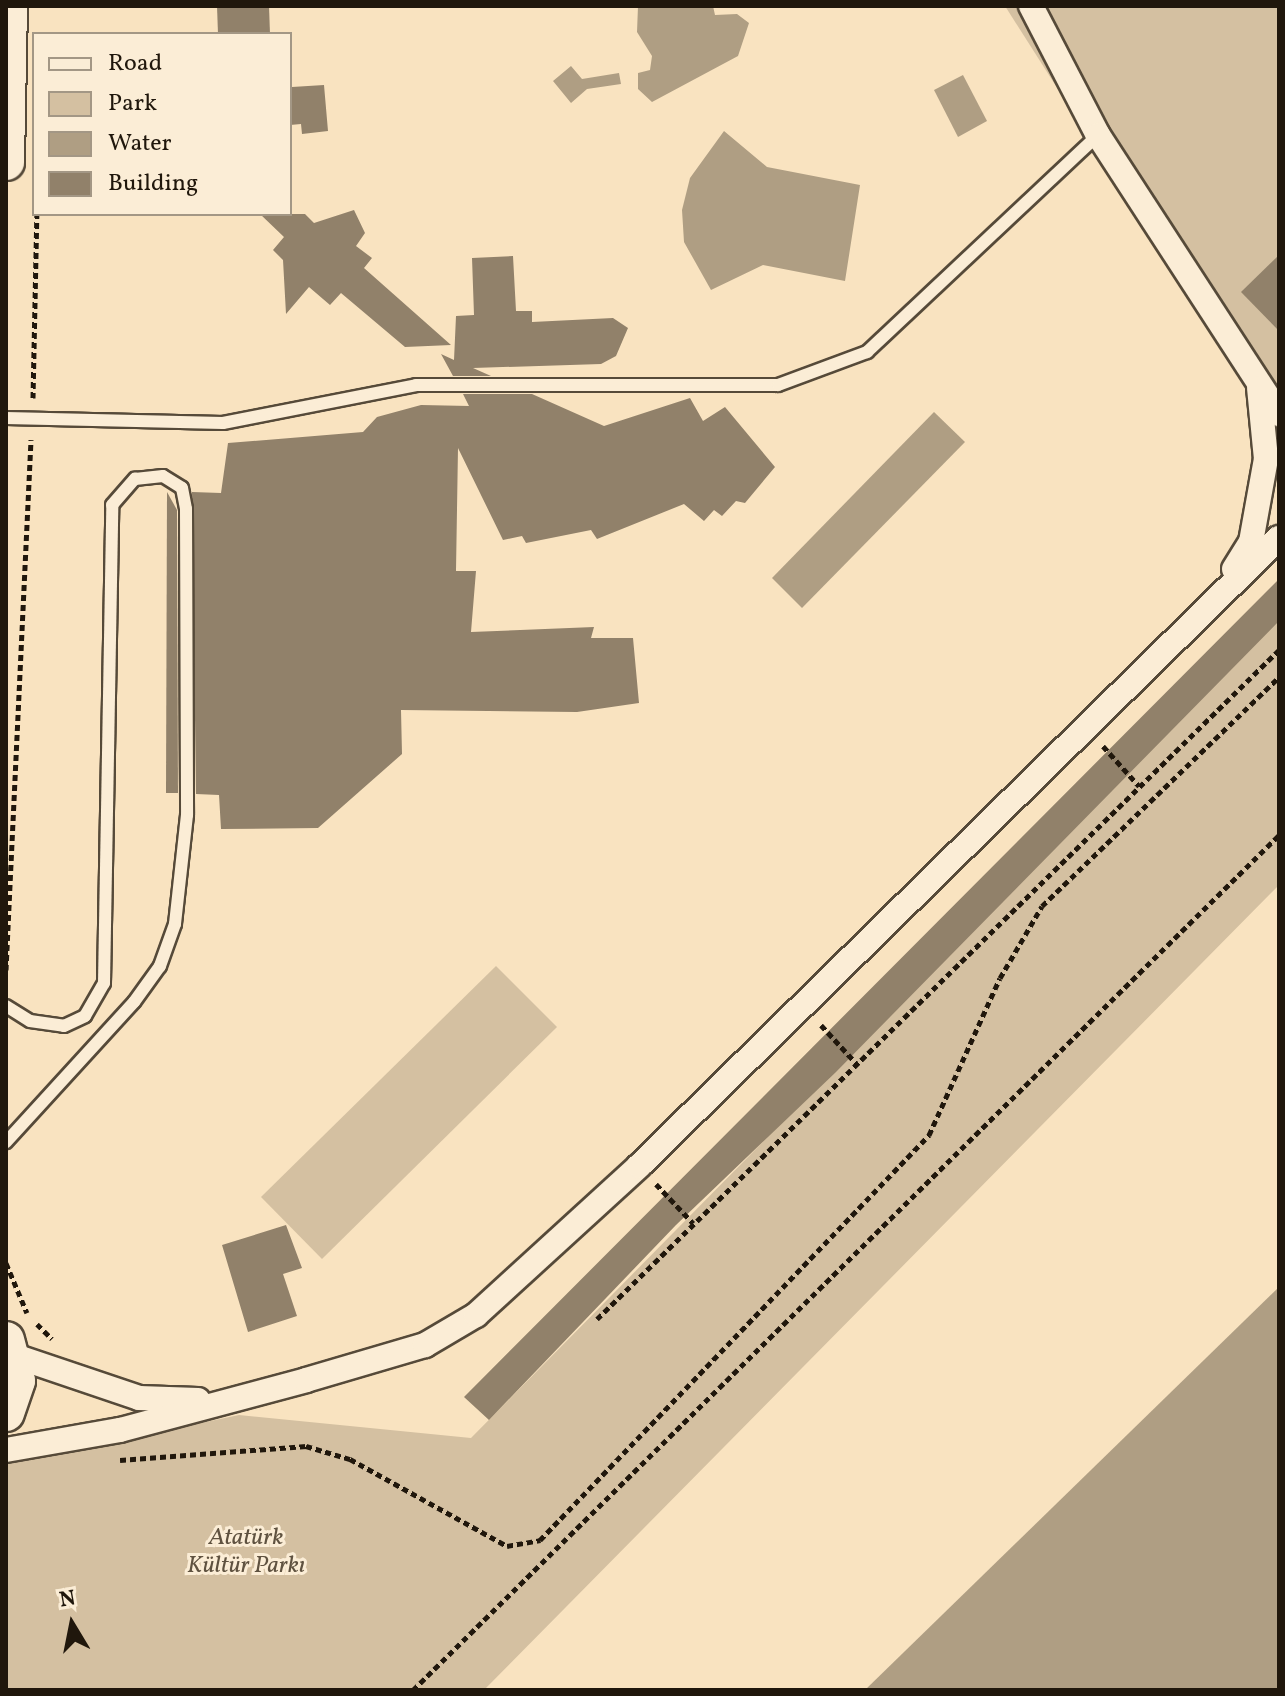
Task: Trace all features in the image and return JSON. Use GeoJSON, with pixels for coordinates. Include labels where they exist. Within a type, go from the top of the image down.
{"type":"FeatureCollection","features":[{"type":"Feature","properties":{"kind":"main road"},"geometry":{"type":"LineString","coordinates":[[6,162],[9,6]]}},
{"type":"Feature","properties":{"kind":"main road"},"geometry":{"type":"LineString","coordinates":[[6,1413],[17,1381],[9,1348]]}},
{"type":"Feature","properties":{"kind":"street"},"geometry":{"type":"LineString","coordinates":[[1031,6],[1098,135],[1279,414]]}},
{"type":"Feature","properties":{"kind":"street"},"geometry":{"type":"LineString","coordinates":[[1223,586],[1251,542],[1259,505],[1266,459],[1258,386]]}},
{"type":"Feature","properties":{"kind":"street"},"geometry":{"type":"LineString","coordinates":[[6,1450],[120,1430],[425,1345],[476,1315],[639,1166],[1223,586],[1279,538]]}},
{"type":"Feature","properties":{"kind":"street"},"geometry":{"type":"LineString","coordinates":[[9,1348],[139,1398],[217,1401]]}},
{"type":"Feature","properties":{"kind":"lane"},"geometry":{"type":"LineString","coordinates":[[6,418],[223,423],[416,385],[778,385],[867,352],[1098,135]]}},
{"type":"Feature","properties":{"kind":"lane"},"geometry":{"type":"LineString","coordinates":[[6,1006],[30,1021],[64,1026],[85,1016],[104,983],[112,505],[135,479],[163,476],[182,488],[186,509],[187,815],[175,924],[160,966],[134,1002],[6,1142]]}},
{"type":"Feature","properties":{"kind":"path"},"geometry":{"type":"LineString","coordinates":[[6,970],[32,419],[37,216]]}},
{"type":"Feature","properties":{"kind":"path"},"geometry":{"type":"LineString","coordinates":[[597,1319],[1279,650]]}},
{"type":"Feature","properties":{"kind":"path"},"geometry":{"type":"LineString","coordinates":[[106,1460],[306,1446],[350,1459],[507,1546],[540,1540],[929,1135],[1000,978],[1042,906],[1279,677]]}},
{"type":"Feature","properties":{"kind":"path"},"geometry":{"type":"LineString","coordinates":[[1083,725],[1140,786]]}},
{"type":"Feature","properties":{"kind":"path"},"geometry":{"type":"LineString","coordinates":[[413,1690],[1279,835]]}},
{"type":"Feature","properties":{"kind":"path"},"geometry":{"type":"LineString","coordinates":[[801,1004],[856,1063]]}},
{"type":"Feature","properties":{"kind":"path"},"geometry":{"type":"LineString","coordinates":[[639,1166],[693,1223]]}},
{"type":"Feature","properties":{"kind":"green space"},"geometry":{"type":"Polygon","coordinates":[[[1005,6],[1279,6],[1279,437],[1005,6]]]}},
{"type":"Feature","properties":{"kind":"green space","name":"Atatürk Kültür Parkı"},"geometry":{"type":"Polygon","coordinates":[[[1279,607],[1279,885],[484,1690],[6,1690],[6,1464],[239,1415],[471,1438],[1013,888],[1279,607]]]}},
{"type":"Feature","properties":{"kind":"green space"},"geometry":{"type":"Polygon","coordinates":[[[496,966],[557,1027],[322,1259],[261,1197],[496,966]]]}},
{"type":"Feature","properties":{"kind":"water"},"geometry":{"type":"Polygon","coordinates":[[[638,6],[713,6],[715,15],[737,14],[749,23],[738,56],[652,102],[638,89],[638,73],[650,70],[652,56],[637,32],[638,6]]]}},
{"type":"Feature","properties":{"kind":"water"},"geometry":{"type":"Polygon","coordinates":[[[571,66],[582,79],[619,73],[621,84],[587,89],[571,103],[553,81],[571,66]]]}},
{"type":"Feature","properties":{"kind":"water"},"geometry":{"type":"Polygon","coordinates":[[[963,75],[987,121],[958,137],[934,90],[963,75]]]}},
{"type":"Feature","properties":{"kind":"water"},"geometry":{"type":"Polygon","coordinates":[[[724,131],[767,167],[860,185],[845,281],[763,265],[711,290],[684,242],[682,210],[690,178],[724,131]]]}},
{"type":"Feature","properties":{"kind":"water"},"geometry":{"type":"Polygon","coordinates":[[[934,412],[965,442],[802,608],[772,578],[934,412]]]}},
{"type":"Feature","properties":{"kind":"water"},"geometry":{"type":"Polygon","coordinates":[[[1279,1287],[1279,1690],[865,1690],[1279,1287]]]}},
{"type":"Feature","properties":{"kind":"building"},"geometry":{"type":"Polygon","coordinates":[[[217,6],[269,6],[270,32],[218,32],[217,6]]]}},
{"type":"Feature","properties":{"kind":"building"},"geometry":{"type":"Polygon","coordinates":[[[324,85],[328,131],[302,134],[301,124],[292,125],[292,87],[324,85]]]}},
{"type":"Feature","properties":{"kind":"building"},"geometry":{"type":"Polygon","coordinates":[[[354,210],[365,233],[356,246],[372,258],[364,268],[451,345],[405,347],[341,293],[330,305],[309,287],[286,314],[283,260],[273,250],[284,237],[262,216],[305,214],[314,223],[354,210]]]}},
{"type":"Feature","properties":{"kind":"building"},"geometry":{"type":"Polygon","coordinates":[[[1279,255],[1279,331],[1241,292],[1279,255]]]}},
{"type":"Feature","properties":{"kind":"building"},"geometry":{"type":"Polygon","coordinates":[[[513,256],[516,311],[532,311],[532,322],[613,318],[628,328],[616,356],[601,364],[473,368],[491,376],[453,376],[441,354],[454,360],[456,316],[474,315],[472,258],[513,256]]]}},
{"type":"Feature","properties":{"kind":"building"},"geometry":{"type":"Polygon","coordinates":[[[463,394],[532,394],[604,426],[690,398],[703,421],[725,407],[775,467],[745,503],[736,501],[722,516],[714,510],[704,521],[684,504],[597,539],[591,530],[526,543],[522,536],[503,540],[458,448],[456,571],[476,571],[471,632],[594,627],[591,638],[633,638],[639,703],[577,712],[401,710],[402,754],[318,828],[221,829],[219,795],[196,794],[192,492],[221,493],[228,443],[363,432],[377,417],[421,405],[469,406],[463,394]]]}},
{"type":"Feature","properties":{"kind":"building"},"geometry":{"type":"Polygon","coordinates":[[[167,492],[177,510],[178,793],[166,793],[167,492]]]}},
{"type":"Feature","properties":{"kind":"building"},"geometry":{"type":"Polygon","coordinates":[[[1279,579],[1279,621],[836,1072],[676,1225],[489,1420],[464,1397],[1279,579]]]}},
{"type":"Feature","properties":{"kind":"building"},"geometry":{"type":"Polygon","coordinates":[[[286,1225],[302,1268],[283,1274],[297,1316],[248,1332],[222,1245],[286,1225]]]}}]}
